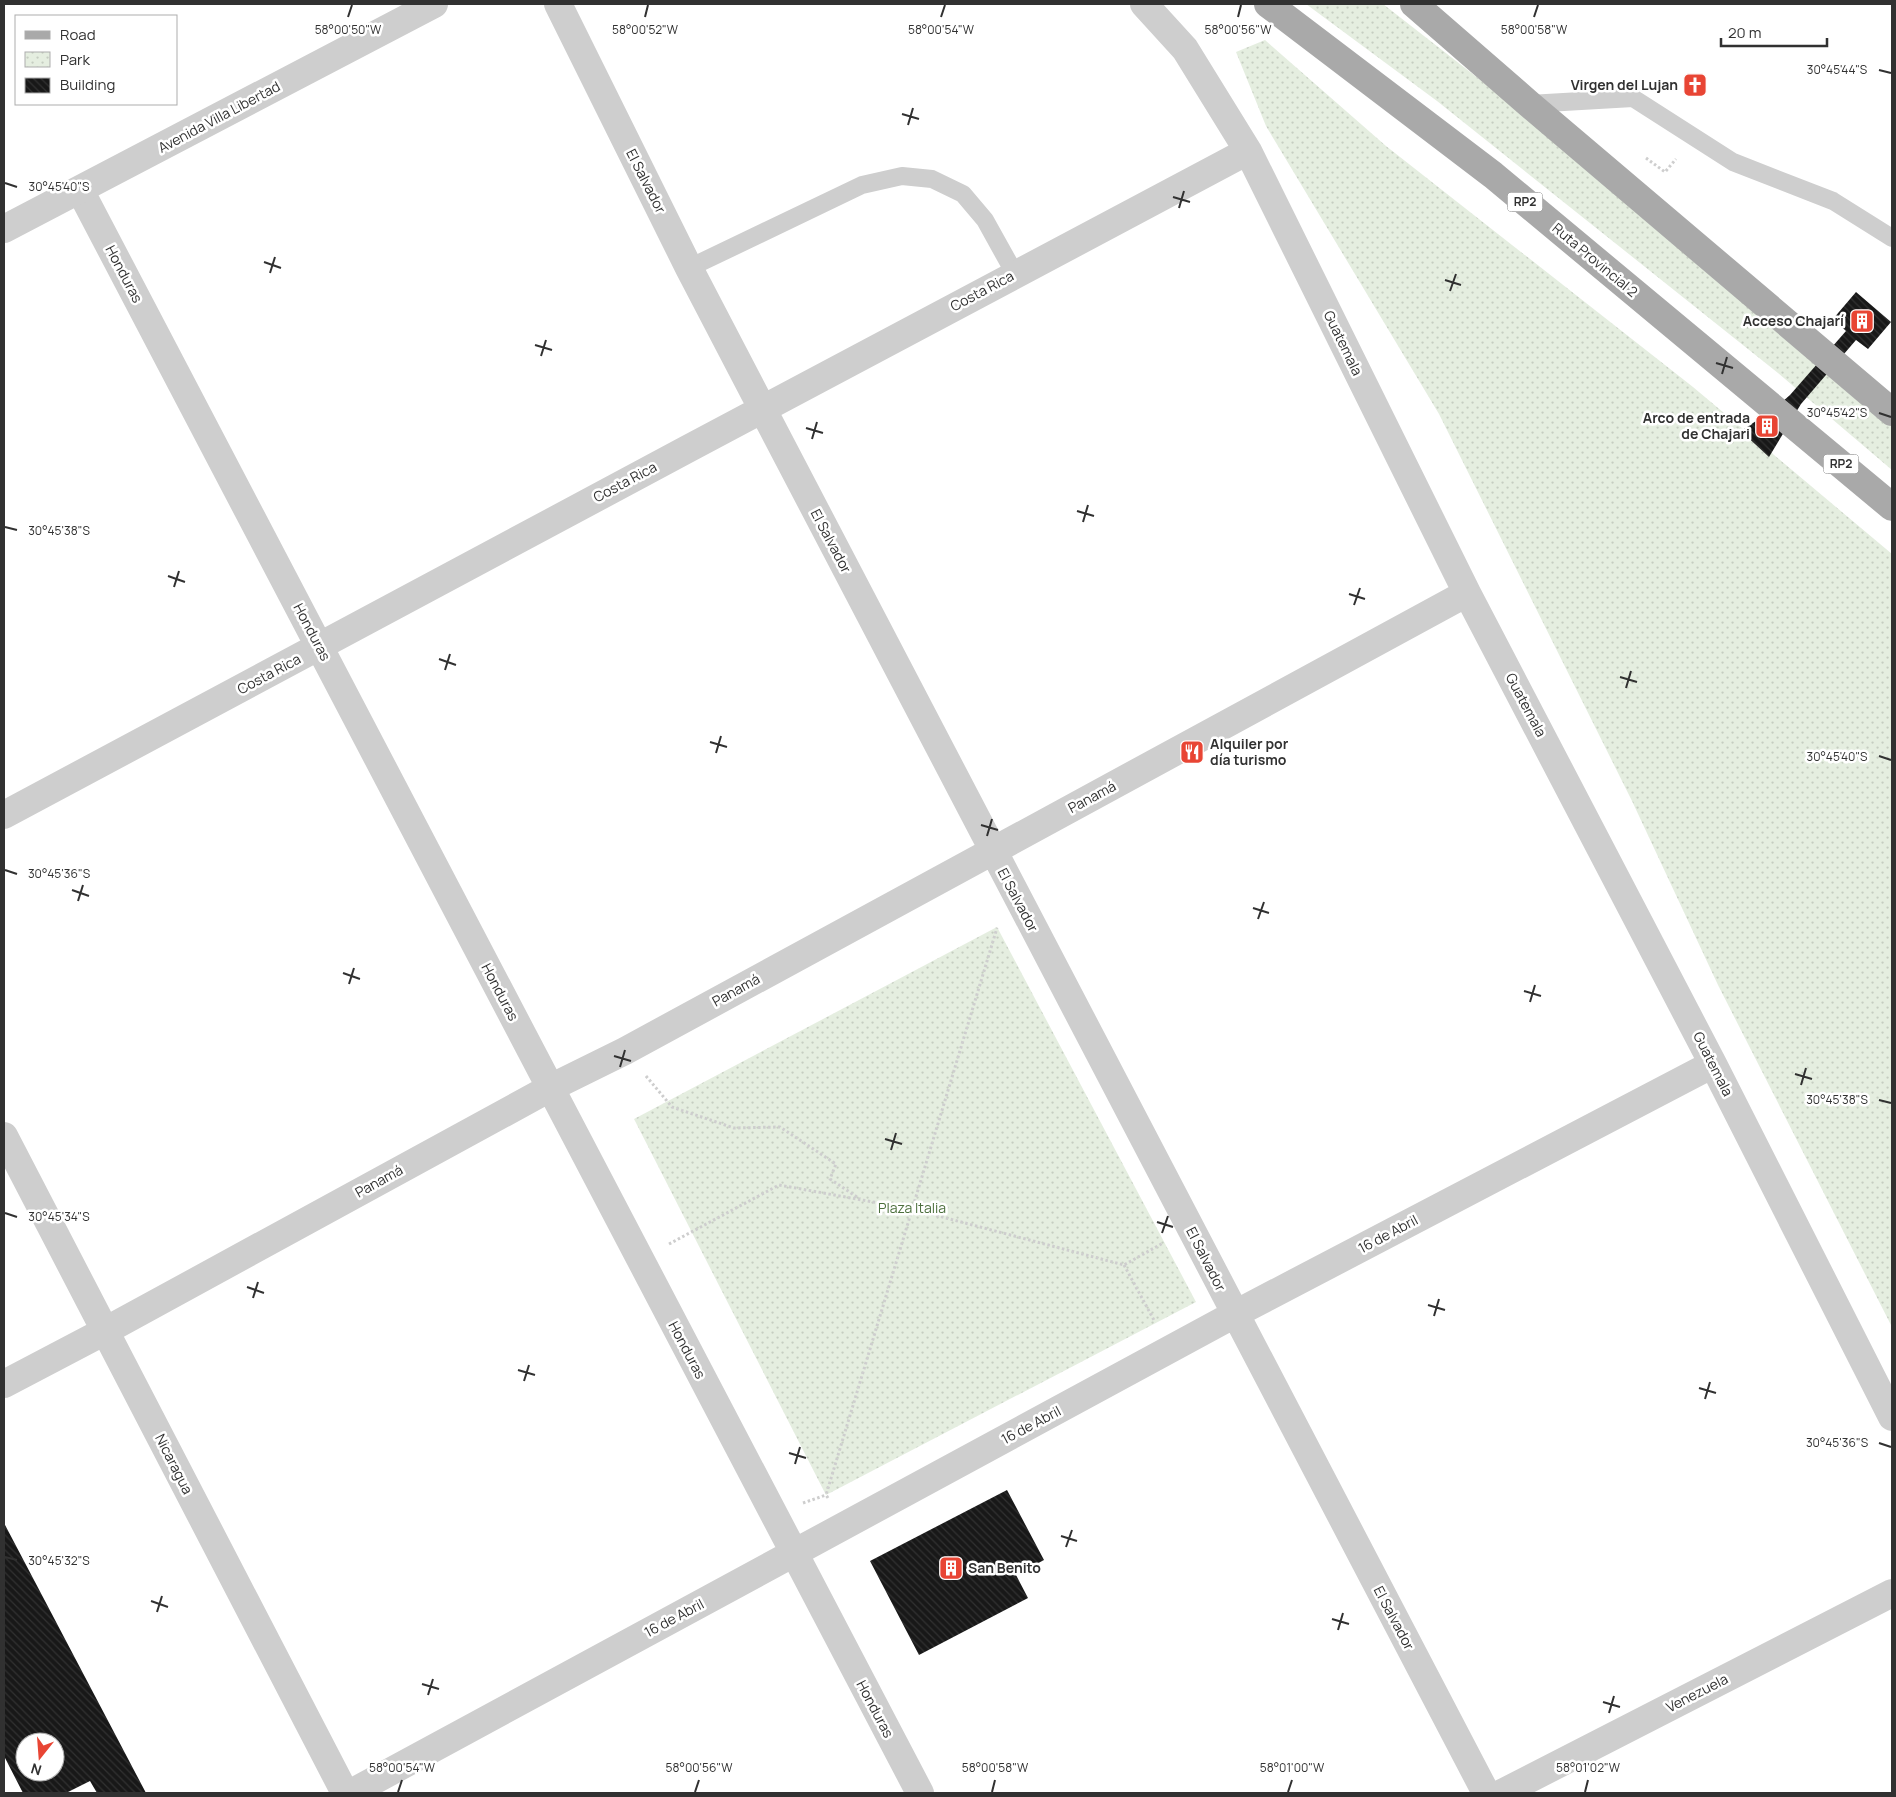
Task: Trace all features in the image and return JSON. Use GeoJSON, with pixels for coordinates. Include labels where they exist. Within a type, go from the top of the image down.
{"type":"FeatureCollection","features":[{"type":"Feature","properties":{"kind":"main road","name":"Ruta Provincial 2"},"geometry":{"type":"LineString","coordinates":[[1268,4],[1493,176],[1892,507]]}},
{"type":"Feature","properties":{"kind":"main road"},"geometry":{"type":"LineString","coordinates":[[1414,4],[1892,412]]}},
{"type":"Feature","properties":{"kind":"street","name":"Avenida Villa Libertad"},"geometry":{"type":"LineString","coordinates":[[4,229],[434,4]]}},
{"type":"Feature","properties":{"kind":"street","name":"El Salvador"},"geometry":{"type":"LineString","coordinates":[[558,4],[689,268],[1486,1793]]}},
{"type":"Feature","properties":{"kind":"street","name":"Guatemala"},"geometry":{"type":"LineString","coordinates":[[1144,4],[1185,49],[1248,151],[1467,593],[1713,1064],[1892,1417]]}},
{"type":"Feature","properties":{"kind":"street","name":"Costa Rica"},"geometry":{"type":"LineString","coordinates":[[4,815],[762,408],[1248,151]]}},
{"type":"Feature","properties":{"kind":"street","name":"Honduras"},"geometry":{"type":"LineString","coordinates":[[80,190],[920,1793]]}},
{"type":"Feature","properties":{"kind":"street","name":"Panamá"},"geometry":{"type":"LineString","coordinates":[[4,1384],[105,1331],[550,1088],[625,1051],[1467,593]]}},
{"type":"Feature","properties":{"kind":"street","name":"16 de Abril"},"geometry":{"type":"LineString","coordinates":[[351,1793],[1235,1314],[1713,1064]]}},
{"type":"Feature","properties":{"kind":"street","name":"Nicaragua"},"geometry":{"type":"LineString","coordinates":[[4,1136],[345,1793]]}},
{"type":"Feature","properties":{"kind":"street","name":"Venezuela"},"geometry":{"type":"LineString","coordinates":[[1502,1793],[1892,1593]]}},
{"type":"Feature","properties":{"kind":"lane"},"geometry":{"type":"LineString","coordinates":[[1529,104],[1633,98],[1733,162],[1833,201],[1892,238]]}},
{"type":"Feature","properties":{"kind":"lane"},"geometry":{"type":"LineString","coordinates":[[689,268],[862,185],[902,176],[932,179],[963,194],[985,220],[1015,274]]}},
{"type":"Feature","properties":{"kind":"path"},"geometry":{"type":"LineString","coordinates":[[826,1495],[998,928]]}},
{"type":"Feature","properties":{"kind":"path"},"geometry":{"type":"LineString","coordinates":[[625,1051],[672,1107],[734,1128],[780,1127],[836,1164],[830,1179],[863,1200]]}},
{"type":"Feature","properties":{"kind":"path"},"geometry":{"type":"LineString","coordinates":[[640,1259],[779,1184],[912,1209],[1124,1265],[1190,1228]]}},
{"type":"Feature","properties":{"kind":"path"},"geometry":{"type":"LineString","coordinates":[[1124,1265],[1170,1350]]}},
{"type":"Feature","properties":{"kind":"green space"},"geometry":{"type":"Polygon","coordinates":[[[1306,4],[1383,4],[1474,75],[1664,228],[1892,426],[1892,470],[1778,373],[1437,101],[1306,4]]]}},
{"type":"Feature","properties":{"kind":"green space"},"geometry":{"type":"Polygon","coordinates":[[[1265,40],[1386,146],[1693,387],[1892,554],[1892,1327],[1718,985],[1632,801],[1439,414],[1266,126],[1236,52],[1265,40]]]}},
{"type":"Feature","properties":{"kind":"green space","name":"Plaza Italia"},"geometry":{"type":"Polygon","coordinates":[[[997,927],[1196,1302],[826,1495],[634,1119],[997,927]]]}},
{"type":"Feature","properties":{"kind":"building"},"geometry":{"type":"Polygon","coordinates":[[[1856,292],[1891,322],[1868,349],[1856,340],[1801,404],[1769,457],[1741,431],[1774,409],[1790,395],[1846,331],[1833,319],[1856,292]]]}},
{"type":"Feature","properties":{"kind":"building","name":"San Benito"},"geometry":{"type":"Polygon","coordinates":[[[1007,1490],[1044,1560],[1016,1575],[1028,1598],[919,1655],[870,1561],[1007,1490]]]}},
{"type":"Feature","properties":{"kind":"building"},"geometry":{"type":"Polygon","coordinates":[[[4,1523],[146,1793],[97,1793],[90,1781],[66,1793],[23,1793],[17,1782],[65,1782],[65,1732],[15,1732],[15,1777],[4,1756],[4,1523]]]}},
{"type":"Feature","properties":{"kind":"place","name":"Virgen del Lujan"},"geometry":{"type":"Point","coordinates":[1695,85]}},
{"type":"Feature","properties":{"kind":"place","name":"Acceso Chajarí"},"geometry":{"type":"Point","coordinates":[1862,321]}},
{"type":"Feature","properties":{"kind":"place","name":"Arco de entrada de Chajari"},"geometry":{"type":"Point","coordinates":[1767,426]}},
{"type":"Feature","properties":{"kind":"place","name":"Alquiler por día turismo"},"geometry":{"type":"Point","coordinates":[1192,752]}},
{"type":"Feature","properties":{"kind":"place","name":"San Benito"},"geometry":{"type":"Point","coordinates":[951,1568]}}]}
